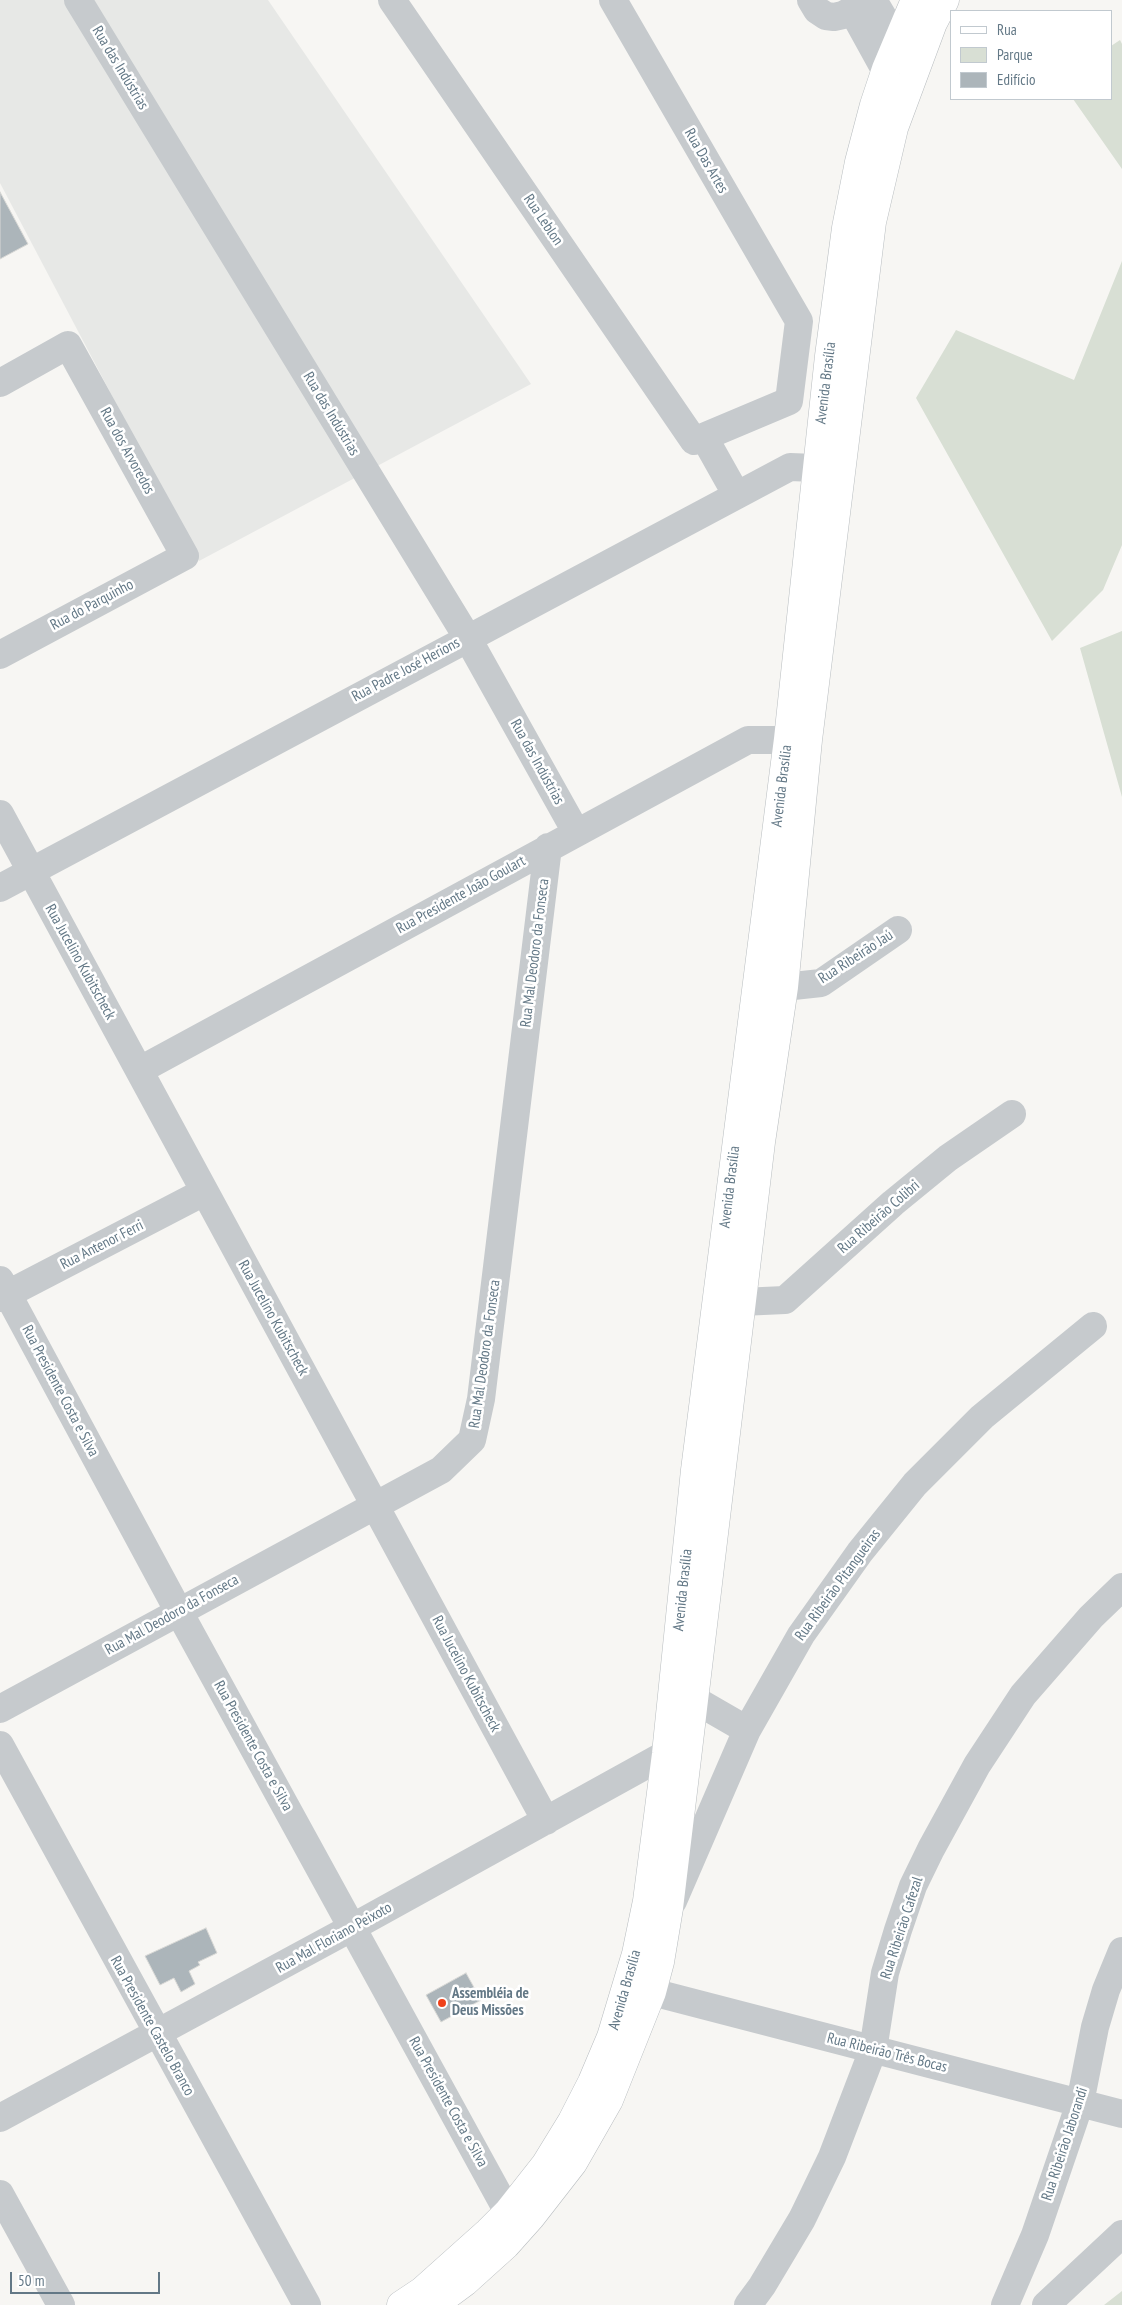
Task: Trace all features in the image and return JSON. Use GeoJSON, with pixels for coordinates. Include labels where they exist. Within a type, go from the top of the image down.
{"type":"FeatureCollection","features":[{"type":"Feature","properties":{"kind":"main road","name":"Avenida Brasília"},"geometry":{"type":"LineString","coordinates":[[828,468],[829,356],[846,228],[859,162],[886,69],[915,0]]}},
{"type":"Feature","properties":{"kind":"main road","name":"Avenida Brasília"},"geometry":{"type":"LineString","coordinates":[[401,2305],[422,2291],[508,2212],[545,2165],[572,2121],[611,2038],[636,1954],[647,1901],[666,1754],[707,1371],[798,739],[828,468],[872,222],[886,156],[903,102],[933,23],[944,0]]}},
{"type":"Feature","properties":{"kind":"main road","name":"Avenida Brasília"},"geometry":{"type":"LineString","coordinates":[[434,2305],[465,2282],[506,2245],[531,2218],[573,2163],[609,2100],[652,1992],[660,1962],[670,1908],[760,1142],[784,987],[798,739]]}},
{"type":"Feature","properties":{"kind":"street","name":"Rua das Indústrias"},"geometry":{"type":"LineString","coordinates":[[78,0],[467,637],[576,832]]}},
{"type":"Feature","properties":{"kind":"street","name":"Rua Leblon"},"geometry":{"type":"LineString","coordinates":[[392,0],[744,490]]}},
{"type":"Feature","properties":{"kind":"street","name":"Rua Das Artes"},"geometry":{"type":"LineString","coordinates":[[613,0],[799,322],[789,401],[707,436]]}},
{"type":"Feature","properties":{"kind":"street"},"geometry":{"type":"LineString","coordinates":[[811,0],[818,10],[826,16],[834,17],[865,3]]}},
{"type":"Feature","properties":{"kind":"street"},"geometry":{"type":"LineString","coordinates":[[865,3],[898,41],[915,72]]}},
{"type":"Feature","properties":{"kind":"street"},"geometry":{"type":"LineString","coordinates":[[865,3],[886,69],[903,102]]}},
{"type":"Feature","properties":{"kind":"street","name":"Rua dos Arvoredos"},"geometry":{"type":"LineString","coordinates":[[0,383],[68,345],[185,556]]}},
{"type":"Feature","properties":{"kind":"street","name":"Rua Padre José Herions"},"geometry":{"type":"LineString","coordinates":[[0,888],[744,490],[790,467],[828,468]]}},
{"type":"Feature","properties":{"kind":"street","name":"Rua do Parquinho"},"geometry":{"type":"LineString","coordinates":[[0,655],[185,556]]}},
{"type":"Feature","properties":{"kind":"street","name":"Rua Presidente João Goulart"},"geometry":{"type":"LineString","coordinates":[[140,1070],[748,740],[798,739]]}},
{"type":"Feature","properties":{"kind":"street","name":"Rua Jucelino Kubitscheck"},"geometry":{"type":"LineString","coordinates":[[0,814],[546,1821]]}},
{"type":"Feature","properties":{"kind":"street","name":"Rua Mal Deodoro da Fonseca"},"geometry":{"type":"LineString","coordinates":[[0,1709],[441,1470],[472,1440],[481,1399],[548,847]]}},
{"type":"Feature","properties":{"kind":"street","name":"Rua Ribeirão Jaú"},"geometry":{"type":"LineString","coordinates":[[784,987],[821,983],[898,930]]}},
{"type":"Feature","properties":{"kind":"street","name":"Rua Ribeirão Colibri"},"geometry":{"type":"LineString","coordinates":[[741,1302],[784,1300],[948,1158],[1012,1114]]}},
{"type":"Feature","properties":{"kind":"street","name":"Rua Antenor Ferri"},"geometry":{"type":"LineString","coordinates":[[2,1290],[204,1192]]}},
{"type":"Feature","properties":{"kind":"street","name":"Rua Presidente Costa e Silva"},"geometry":{"type":"LineString","coordinates":[[2,1290],[508,2212]]}},
{"type":"Feature","properties":{"kind":"street","name":"Rua Ribeirão Pitangueiras"},"geometry":{"type":"LineString","coordinates":[[670,1908],[747,1730],[801,1635],[860,1552],[915,1484],[982,1417],[1093,1326]]}},
{"type":"Feature","properties":{"kind":"street","name":"Rua Ribeirão Cafezal"},"geometry":{"type":"LineString","coordinates":[[748,2305],[762,2286],[802,2219],[832,2157],[872,2050],[885,1973],[913,1886],[953,1806],[1023,1695],[1091,1617],[1122,1587]]}},
{"type":"Feature","properties":{"kind":"street"},"geometry":{"type":"LineString","coordinates":[[694,1700],[747,1730]]}},
{"type":"Feature","properties":{"kind":"street","name":"Rua Presidente Castelo Branco"},"geometry":{"type":"LineString","coordinates":[[0,1745],[306,2305]]}},
{"type":"Feature","properties":{"kind":"street","name":"Rua Mal Floriano Peixoto"},"geometry":{"type":"LineString","coordinates":[[0,2118],[353,1927],[666,1754]]}},
{"type":"Feature","properties":{"kind":"street","name":"Rua Ribeirão Jaborandi"},"geometry":{"type":"LineString","coordinates":[[1004,2305],[1035,2235],[1080,2102],[1095,2027],[1106,1990],[1122,1950]]}},
{"type":"Feature","properties":{"kind":"street","name":"Rua Ribeirão Três Bocas"},"geometry":{"type":"LineString","coordinates":[[652,1992],[1122,2114]]}},
{"type":"Feature","properties":{"kind":"street"},"geometry":{"type":"LineString","coordinates":[[0,2194],[60,2305]]}},
{"type":"Feature","properties":{"kind":"street"},"geometry":{"type":"LineString","coordinates":[[1046,2305],[1122,2234]]}},
{"type":"Feature","properties":{"kind":"shaded area"},"geometry":{"type":"Polygon","coordinates":[[[0,0],[268,0],[531,384],[199,561],[0,183],[0,0]]]}},
{"type":"Feature","properties":{"kind":"green space"},"geometry":{"type":"Polygon","coordinates":[[[1120,40],[1122,44],[1122,169],[1074,100],[1112,100],[1112,45],[1120,40]]]}},
{"type":"Feature","properties":{"kind":"green space"},"geometry":{"type":"Polygon","coordinates":[[[1122,261],[1122,545],[1103,590],[1052,641],[916,398],[956,330],[1074,380],[1122,261]]]}},
{"type":"Feature","properties":{"kind":"green space"},"geometry":{"type":"Polygon","coordinates":[[[1122,631],[1122,797],[1080,648],[1122,631]]]}},
{"type":"Feature","properties":{"kind":"green space"},"geometry":{"type":"Polygon","coordinates":[[[1122,2291],[1122,2305],[1104,2305],[1122,2291]]]}},
{"type":"Feature","properties":{"kind":"building"},"geometry":{"type":"Polygon","coordinates":[[[0,192],[28,244],[0,259],[0,192]]]}},
{"type":"Feature","properties":{"kind":"building"},"geometry":{"type":"Polygon","coordinates":[[[206,1928],[217,1953],[198,1962],[200,1965],[189,1971],[195,1984],[181,1992],[174,1978],[160,1985],[145,1956],[206,1928]]]}},
{"type":"Feature","properties":{"kind":"building"},"geometry":{"type":"Polygon","coordinates":[[[466,1973],[481,2000],[441,2022],[426,1995],[466,1973]]]}},
{"type":"Feature","properties":{"kind":"place","name":"Assembléia de Deus Missões"},"geometry":{"type":"Point","coordinates":[442,2003]}}]}
